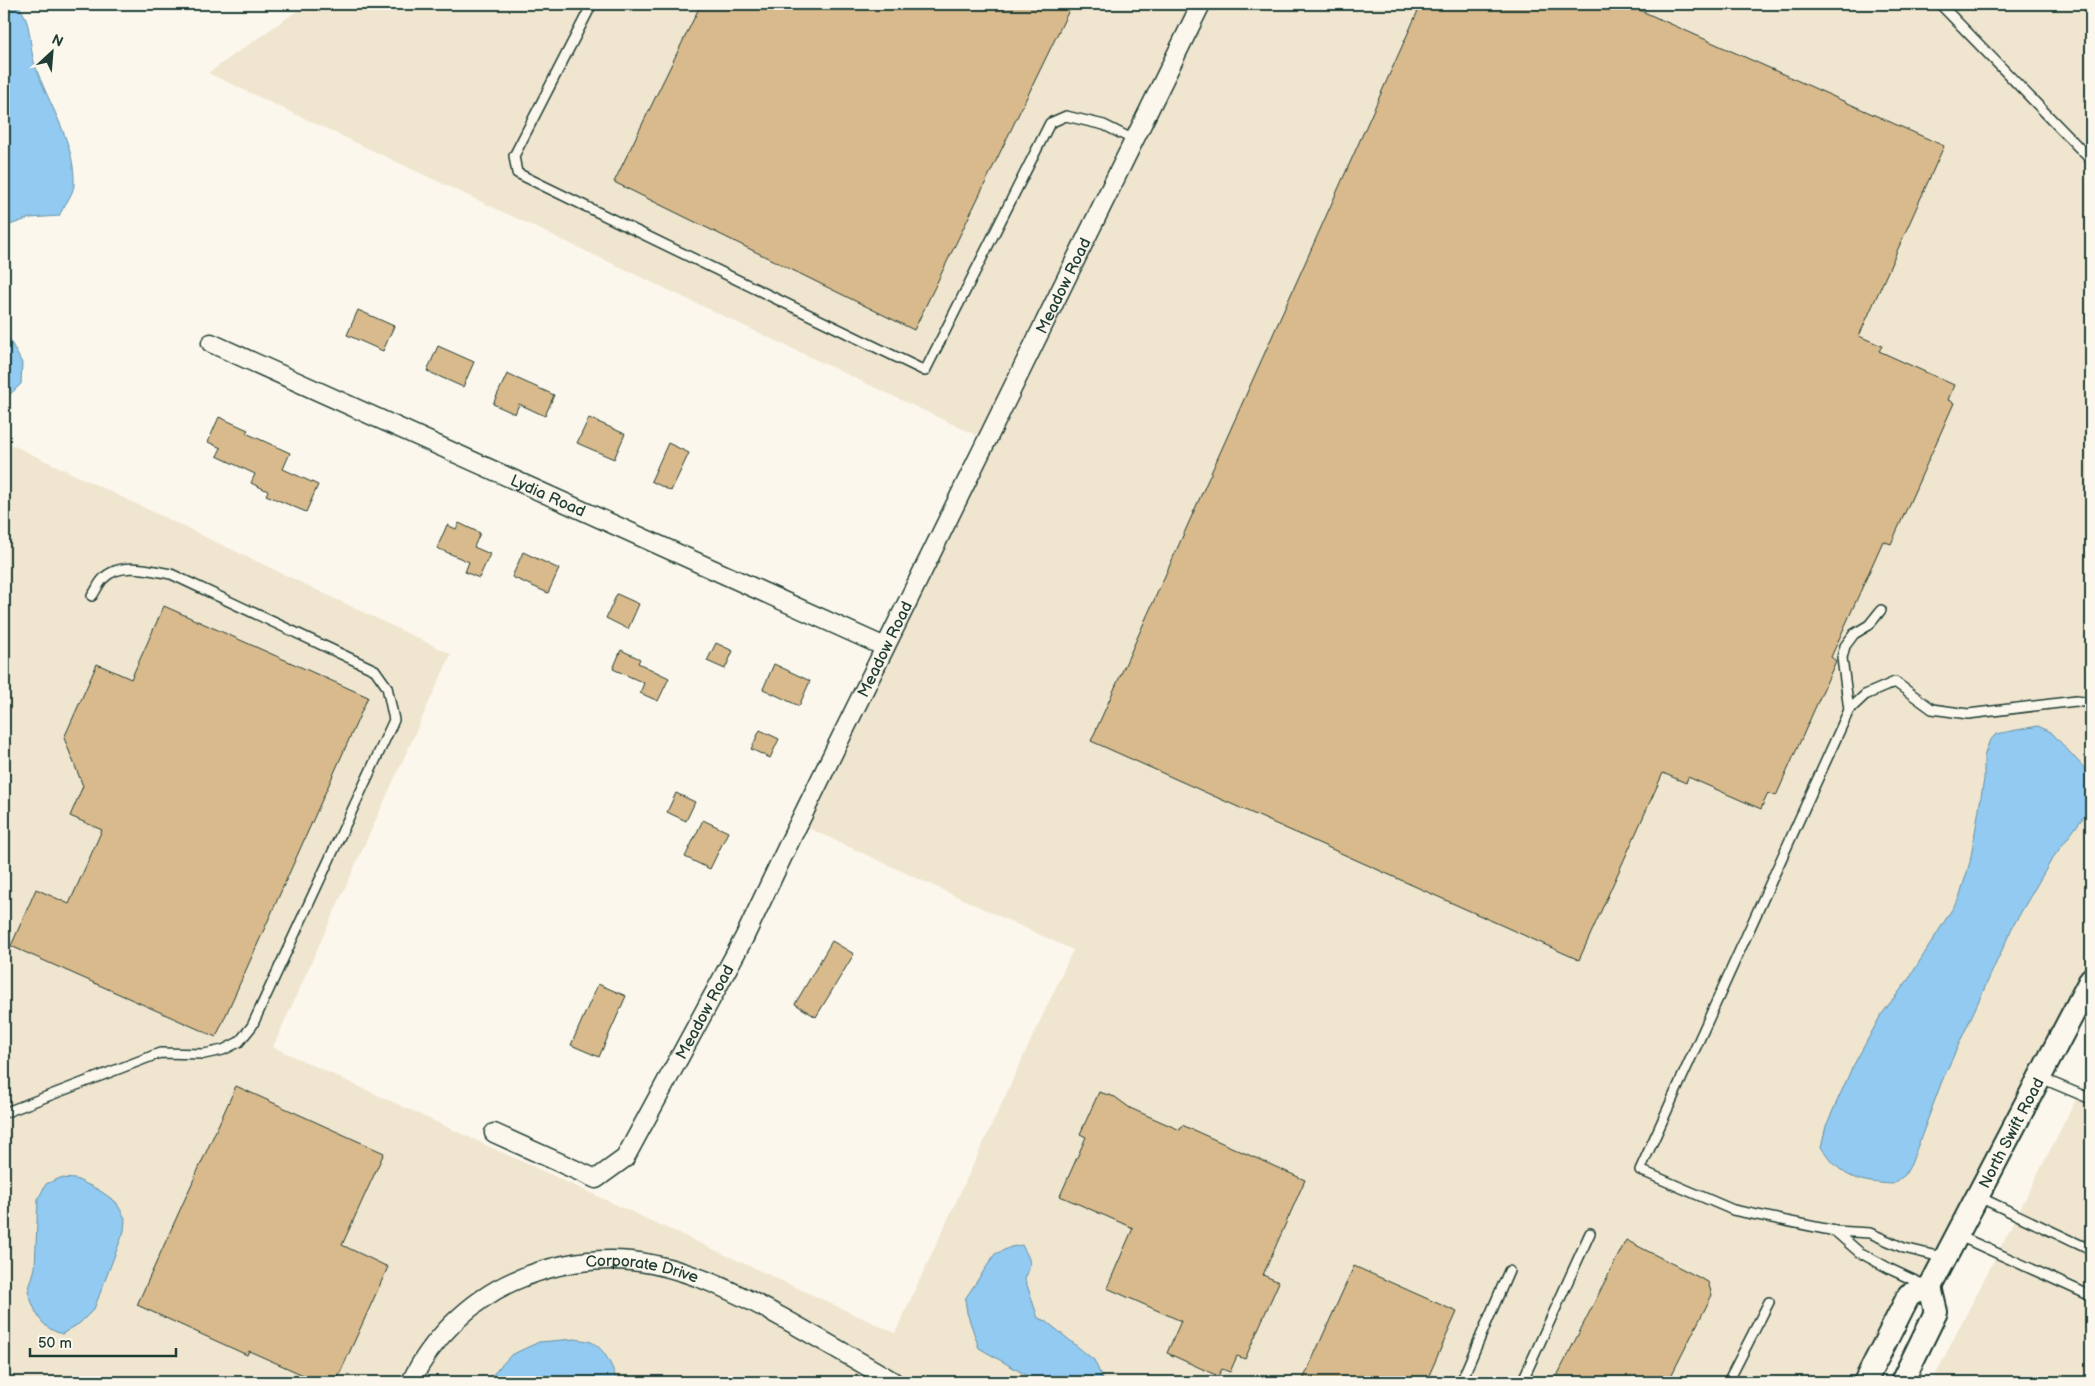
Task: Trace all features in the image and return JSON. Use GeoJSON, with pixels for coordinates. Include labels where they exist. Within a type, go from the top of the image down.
{"type":"FeatureCollection","features":[{"type":"Feature","properties":{"kind":"street","name":"Meadow Road"},"geometry":{"type":"LineString","coordinates":[[494,1133],[596,1179],[624,1158],[744,938],[790,839],[1201,4]]}},
{"type":"Feature","properties":{"kind":"street","name":"Lydia Road"},"geometry":{"type":"LineString","coordinates":[[211,343],[885,647]]}},
{"type":"Feature","properties":{"kind":"street","name":"North Swift Road"},"geometry":{"type":"LineString","coordinates":[[1930,1288],[1976,1196],[2091,979]]}},
{"type":"Feature","properties":{"kind":"street","name":"Corporate Drive"},"geometry":{"type":"LineString","coordinates":[[411,1382],[434,1347],[467,1311],[496,1290],[525,1277],[560,1265],[590,1260],[619,1259],[676,1269],[702,1278],[764,1308],[842,1350],[894,1382]]}},
{"type":"Feature","properties":{"kind":"street"},"geometry":{"type":"LineString","coordinates":[[1865,1382],[1909,1295],[1930,1288],[1936,1312],[1902,1382]]}},
{"type":"Feature","properties":{"kind":"lane"},"geometry":{"type":"LineString","coordinates":[[592,4],[514,156],[517,173],[925,370],[1050,123],[1066,116],[1104,125],[1134,140]]}},
{"type":"Feature","properties":{"kind":"lane"},"geometry":{"type":"LineString","coordinates":[[1940,4],[2091,160]]}},
{"type":"Feature","properties":{"kind":"lane"},"geometry":{"type":"LineString","coordinates":[[4,1113],[160,1053],[204,1054],[223,1050],[239,1042],[252,1026],[394,720],[387,687],[375,670],[171,574],[153,570],[122,568],[103,578],[92,596]]}},
{"type":"Feature","properties":{"kind":"lane"},"geometry":{"type":"LineString","coordinates":[[1848,710],[1842,658],[1846,646],[1854,634],[1869,624],[1881,610]]}},
{"type":"Feature","properties":{"kind":"lane"},"geometry":{"type":"LineString","coordinates":[[1945,1258],[1904,1248],[1870,1234],[1835,1231],[1733,1210],[1640,1170],[1848,710],[1865,695],[1895,682],[1932,709],[1968,714],[2076,701],[2091,703]]}},
{"type":"Feature","properties":{"kind":"lane"},"geometry":{"type":"LineString","coordinates":[[2039,1077],[2091,1099]]}},
{"type":"Feature","properties":{"kind":"lane"},"geometry":{"type":"LineString","coordinates":[[1976,1196],[2091,1250]]}},
{"type":"Feature","properties":{"kind":"lane"},"geometry":{"type":"LineString","coordinates":[[1835,1231],[1859,1252],[1930,1288]]}},
{"type":"Feature","properties":{"kind":"lane"},"geometry":{"type":"LineString","coordinates":[[1522,1382],[1590,1233]]}},
{"type":"Feature","properties":{"kind":"lane"},"geometry":{"type":"LineString","coordinates":[[1956,1235],[2091,1296]]}},
{"type":"Feature","properties":{"kind":"lane"},"geometry":{"type":"LineString","coordinates":[[1461,1382],[1509,1271]]}},
{"type":"Feature","properties":{"kind":"lane"},"geometry":{"type":"LineString","coordinates":[[1728,1382],[1769,1302]]}},
{"type":"Feature","properties":{"kind":"shaded area"},"geometry":{"type":"Polygon","coordinates":[[[307,4],[2091,4],[2091,955],[1877,1382],[4,1382],[4,441],[451,654],[273,1047],[895,1333],[1073,950],[791,820],[980,437],[208,73],[307,4]]]}},
{"type":"Feature","properties":{"kind":"shaded area"},"geometry":{"type":"Polygon","coordinates":[[[2091,1070],[2091,1382],[1932,1382],[1945,1356],[2091,1070]]]}},
{"type":"Feature","properties":{"kind":"water"},"geometry":{"type":"Polygon","coordinates":[[[4,4],[17,4],[26,18],[35,65],[71,154],[74,185],[70,197],[59,216],[30,218],[7,226],[4,235],[4,4]]]}},
{"type":"Feature","properties":{"kind":"water"},"geometry":{"type":"Polygon","coordinates":[[[4,329],[22,363],[21,384],[4,400],[4,329]]]}},
{"type":"Feature","properties":{"kind":"water"},"geometry":{"type":"Polygon","coordinates":[[[2038,726],[2051,732],[2088,772],[2091,782],[2091,800],[2085,815],[2052,859],[2013,926],[1942,1081],[1911,1164],[1905,1175],[1893,1184],[1859,1180],[1836,1166],[1821,1147],[1826,1126],[1851,1070],[1881,1015],[1908,980],[1959,898],[1970,862],[1984,779],[1984,757],[1989,742],[1996,734],[2038,726]]]}},
{"type":"Feature","properties":{"kind":"water"},"geometry":{"type":"Polygon","coordinates":[[[60,1178],[76,1179],[99,1190],[116,1202],[125,1218],[124,1231],[94,1309],[80,1323],[62,1334],[43,1323],[36,1313],[28,1292],[35,1268],[38,1199],[46,1184],[60,1178]]]}},
{"type":"Feature","properties":{"kind":"water"},"geometry":{"type":"Polygon","coordinates":[[[1022,1245],[1030,1261],[1025,1279],[1038,1318],[1046,1321],[1094,1360],[1104,1382],[1038,1382],[979,1348],[967,1313],[965,1299],[995,1254],[1011,1247],[1022,1245]]]}},
{"type":"Feature","properties":{"kind":"water"},"geometry":{"type":"Polygon","coordinates":[[[575,1339],[591,1342],[604,1353],[614,1371],[617,1382],[486,1382],[511,1355],[539,1342],[575,1339]]]}},
{"type":"Feature","properties":{"kind":"building"},"geometry":{"type":"Polygon","coordinates":[[[701,4],[1072,4],[914,330],[614,182],[701,4]]]}},
{"type":"Feature","properties":{"kind":"building"},"geometry":{"type":"Polygon","coordinates":[[[1421,4],[1626,4],[1944,146],[1859,336],[1882,346],[1879,351],[1954,385],[1948,400],[1954,403],[1891,544],[1883,541],[1831,657],[1836,661],[1776,796],[1768,793],[1761,809],[1688,777],[1686,783],[1663,773],[1579,960],[1091,741],[1421,4]]]}},
{"type":"Feature","properties":{"kind":"building"},"geometry":{"type":"Polygon","coordinates":[[[358,310],[394,326],[383,351],[347,335],[358,310]]]}},
{"type":"Feature","properties":{"kind":"building"},"geometry":{"type":"Polygon","coordinates":[[[438,346],[474,362],[463,387],[427,371],[438,346]]]}},
{"type":"Feature","properties":{"kind":"building"},"geometry":{"type":"Polygon","coordinates":[[[507,374],[554,395],[545,416],[519,404],[515,414],[493,404],[507,374]]]}},
{"type":"Feature","properties":{"kind":"building"},"geometry":{"type":"Polygon","coordinates":[[[219,417],[248,430],[246,433],[290,453],[283,469],[318,485],[306,512],[266,495],[268,491],[251,483],[255,474],[217,456],[221,448],[208,442],[219,417]]]}},
{"type":"Feature","properties":{"kind":"building"},"geometry":{"type":"Polygon","coordinates":[[[589,418],[625,434],[614,459],[577,443],[589,418]]]}},
{"type":"Feature","properties":{"kind":"building"},"geometry":{"type":"Polygon","coordinates":[[[668,443],[689,453],[671,491],[651,481],[668,443]]]}},
{"type":"Feature","properties":{"kind":"building"},"geometry":{"type":"Polygon","coordinates":[[[459,523],[480,533],[474,547],[490,554],[479,578],[465,572],[469,562],[437,548],[447,525],[456,529],[459,523]]]}},
{"type":"Feature","properties":{"kind":"building"},"geometry":{"type":"Polygon","coordinates":[[[523,552],[559,569],[548,593],[512,577],[523,552]]]}},
{"type":"Feature","properties":{"kind":"building"},"geometry":{"type":"Polygon","coordinates":[[[617,594],[639,604],[628,629],[606,618],[617,594]]]}},
{"type":"Feature","properties":{"kind":"building"},"geometry":{"type":"Polygon","coordinates":[[[164,606],[368,697],[216,1037],[11,946],[36,889],[69,904],[102,830],[70,816],[83,786],[64,738],[97,664],[131,679],[164,606]]]}},
{"type":"Feature","properties":{"kind":"building"},"geometry":{"type":"Polygon","coordinates":[[[716,643],[733,651],[725,669],[707,661],[716,643]]]}},
{"type":"Feature","properties":{"kind":"building"},"geometry":{"type":"Polygon","coordinates":[[[621,650],[640,659],[638,663],[669,678],[658,701],[640,693],[644,683],[613,669],[621,650]]]}},
{"type":"Feature","properties":{"kind":"building"},"geometry":{"type":"Polygon","coordinates":[[[774,664],[810,681],[799,706],[763,689],[774,664]]]}},
{"type":"Feature","properties":{"kind":"building"},"geometry":{"type":"Polygon","coordinates":[[[760,730],[779,739],[770,758],[751,749],[760,730]]]}},
{"type":"Feature","properties":{"kind":"building"},"geometry":{"type":"Polygon","coordinates":[[[676,793],[695,802],[686,821],[667,812],[676,793]]]}},
{"type":"Feature","properties":{"kind":"building"},"geometry":{"type":"Polygon","coordinates":[[[703,820],[728,832],[710,869],[685,857],[703,820]]]}},
{"type":"Feature","properties":{"kind":"building"},"geometry":{"type":"Polygon","coordinates":[[[832,941],[854,954],[816,1017],[795,1004],[832,941]]]}},
{"type":"Feature","properties":{"kind":"building"},"geometry":{"type":"Polygon","coordinates":[[[598,984],[626,996],[599,1057],[571,1045],[598,984]]]}},
{"type":"Feature","properties":{"kind":"building"},"geometry":{"type":"Polygon","coordinates":[[[236,1086],[384,1153],[342,1245],[388,1267],[336,1382],[319,1382],[249,1351],[247,1355],[137,1305],[236,1086]]]}},
{"type":"Feature","properties":{"kind":"building"},"geometry":{"type":"Polygon","coordinates":[[[1099,1092],[1115,1097],[1130,1108],[1180,1130],[1182,1125],[1305,1180],[1263,1275],[1279,1282],[1245,1359],[1237,1356],[1230,1372],[1222,1369],[1218,1376],[1167,1353],[1181,1321],[1107,1288],[1133,1228],[1060,1196],[1086,1137],[1080,1134],[1099,1092]]]}},
{"type":"Feature","properties":{"kind":"building"},"geometry":{"type":"Polygon","coordinates":[[[1626,1240],[1708,1282],[1712,1295],[1668,1382],[1554,1382],[1626,1240]]]}},
{"type":"Feature","properties":{"kind":"building"},"geometry":{"type":"Polygon","coordinates":[[[1354,1266],[1457,1312],[1426,1382],[1302,1382],[1354,1266]]]}}]}
